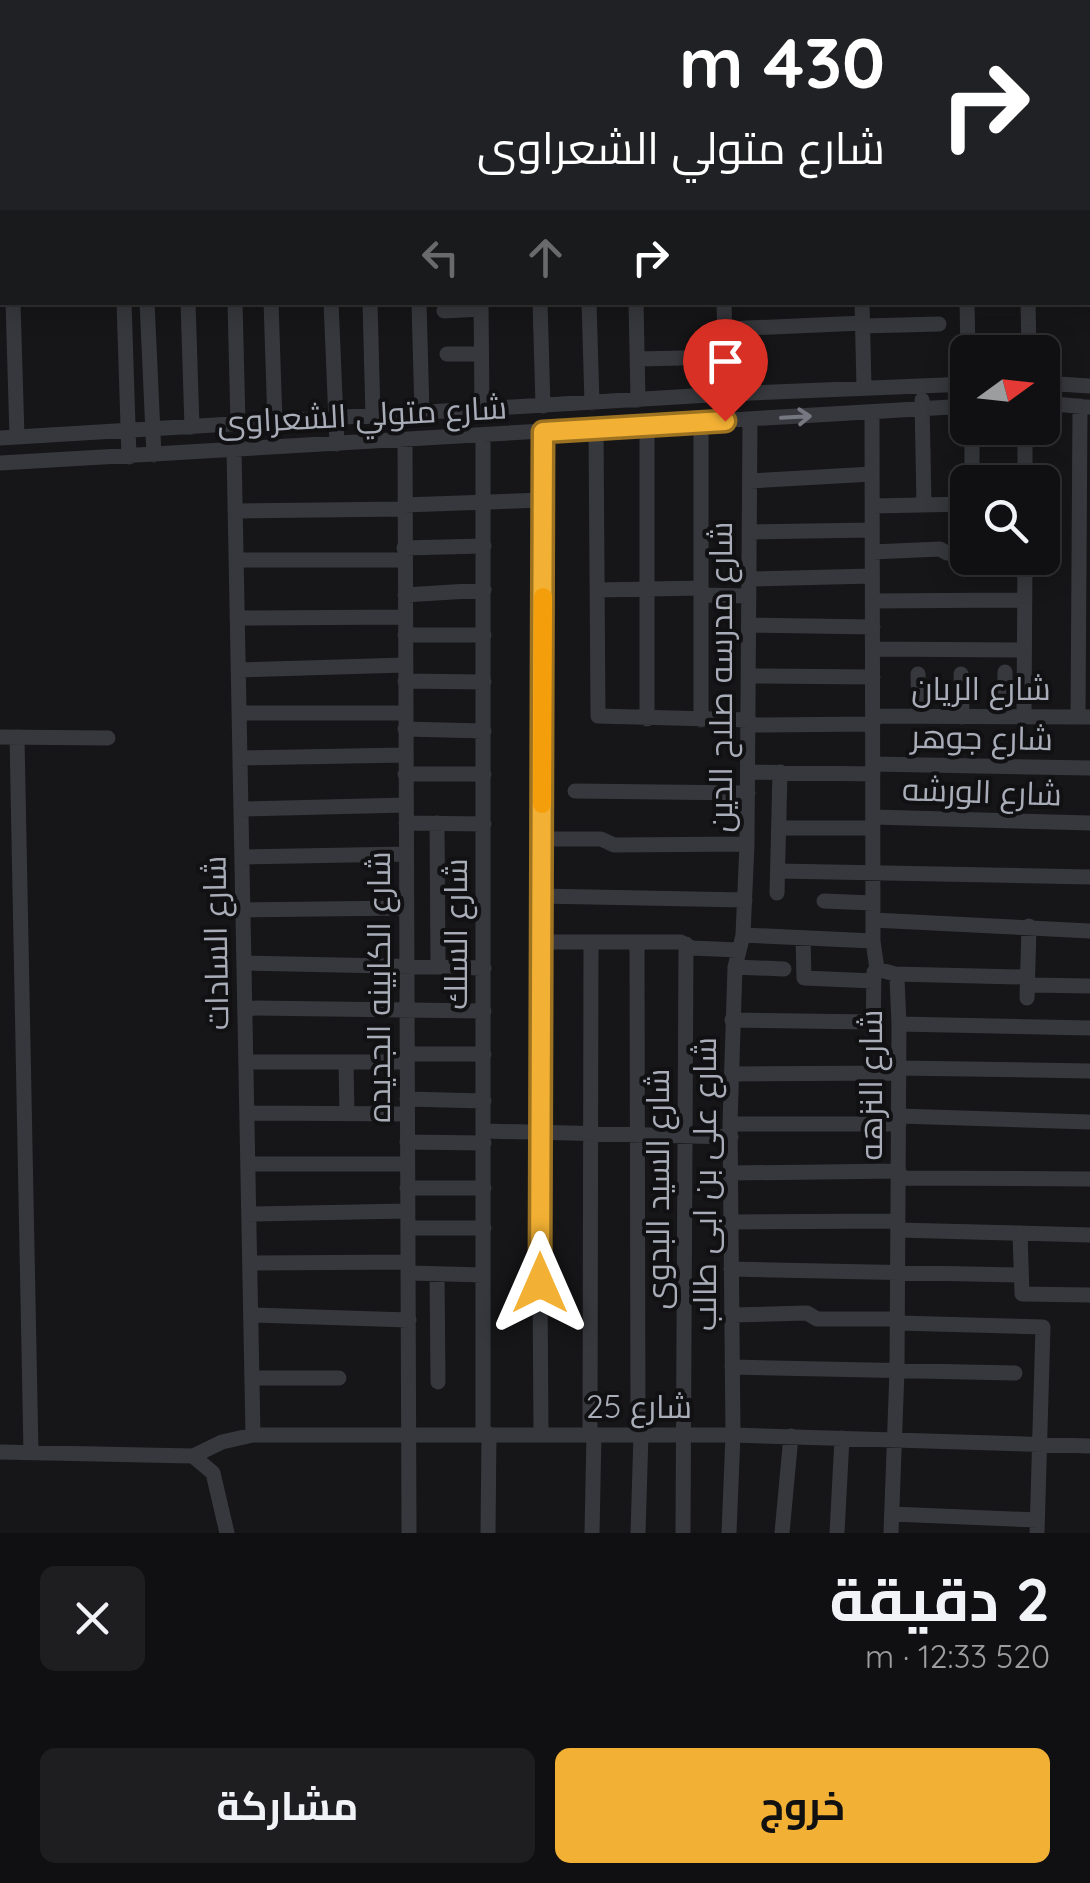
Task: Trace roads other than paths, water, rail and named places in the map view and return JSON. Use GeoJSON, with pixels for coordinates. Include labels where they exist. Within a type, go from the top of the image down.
{"type":"FeatureCollection","features":[{"type":"Feature","properties":{"kind":"street"},"geometry":{"type":"LineString","coordinates":[[12,305],[7,334],[8,394],[17,437]]}},
{"type":"Feature","properties":{"kind":"street"},"geometry":{"type":"LineString","coordinates":[[124,305],[129,457]]}},
{"type":"Feature","properties":{"kind":"street"},"geometry":{"type":"LineString","coordinates":[[148,305],[154,455]]}},
{"type":"Feature","properties":{"kind":"street"},"geometry":{"type":"LineString","coordinates":[[188,305],[192,427]]}},
{"type":"Feature","properties":{"kind":"street"},"geometry":{"type":"LineString","coordinates":[[234,305],[238,424]]}},
{"type":"Feature","properties":{"kind":"street"},"geometry":{"type":"LineString","coordinates":[[271,305],[275,422]]}},
{"type":"Feature","properties":{"kind":"street"},"geometry":{"type":"LineString","coordinates":[[331,305],[337,444]]}},
{"type":"Feature","properties":{"kind":"street"},"geometry":{"type":"LineString","coordinates":[[370,305],[374,416]]}},
{"type":"Feature","properties":{"kind":"street"},"geometry":{"type":"LineString","coordinates":[[419,305],[422,414]]}},
{"type":"Feature","properties":{"kind":"street"},"geometry":{"type":"LineString","coordinates":[[540,305],[543,406]]}},
{"type":"Feature","properties":{"kind":"street"},"geometry":{"type":"LineString","coordinates":[[588,305],[592,402]]}},
{"type":"Feature","properties":{"kind":"street"},"geometry":{"type":"LineString","coordinates":[[636,305],[638,400]]}},
{"type":"Feature","properties":{"kind":"street"},"geometry":{"type":"LineString","coordinates":[[724,305],[726,394]]}},
{"type":"Feature","properties":{"kind":"street"},"geometry":{"type":"LineString","coordinates":[[862,305],[864,388]]}},
{"type":"Feature","properties":{"kind":"street"},"geometry":{"type":"LineString","coordinates":[[967,305],[968,335]]}},
{"type":"Feature","properties":{"kind":"street"},"geometry":{"type":"LineString","coordinates":[[1028,305],[1029,335]]}},
{"type":"Feature","properties":{"kind":"street"},"geometry":{"type":"LineString","coordinates":[[444,311],[481,306],[482,409]]}},
{"type":"Feature","properties":{"kind":"street"},"geometry":{"type":"LineString","coordinates":[[725,329],[939,324]]}},
{"type":"Feature","properties":{"kind":"street"},"geometry":{"type":"LineString","coordinates":[[447,354],[481,354]]}},
{"type":"Feature","properties":{"kind":"street"},"geometry":{"type":"LineString","coordinates":[[638,360],[726,357]]}},
{"type":"Feature","properties":{"kind":"street"},"geometry":{"type":"LineString","coordinates":[[1060,384],[1090,386]]}},
{"type":"Feature","properties":{"kind":"street","name":"شارع متولي الشعراوى"},"geometry":{"type":"LineString","coordinates":[[0,438],[726,394],[950,385]]}},
{"type":"Feature","properties":{"kind":"street"},"geometry":{"type":"LineString","coordinates":[[922,386],[924,505]]}},
{"type":"Feature","properties":{"kind":"street"},"geometry":{"type":"LineString","coordinates":[[1060,405],[1085,406],[1084,717]]}},
{"type":"Feature","properties":{"kind":"street","name":"شارع متولي الشعراوى"},"geometry":{"type":"LineString","coordinates":[[0,463],[950,408]]}},
{"type":"Feature","properties":{"kind":"street","name":"شارع النزهه"},"geometry":{"type":"LineString","coordinates":[[872,412],[873,941],[875,975],[895,974],[899,1024],[898,1321],[891,1533]]}},
{"type":"Feature","properties":{"kind":"street","name":"شارع مدرسه صلاح الدين"},"geometry":{"type":"LineString","coordinates":[[741,942],[746,900],[748,794],[750,420]]}},
{"type":"Feature","properties":{"kind":"street"},"geometry":{"type":"LineString","coordinates":[[700,422],[701,720]]}},
{"type":"Feature","properties":{"kind":"street"},"geometry":{"type":"LineString","coordinates":[[647,718],[648,426]]}},
{"type":"Feature","properties":{"kind":"street"},"geometry":{"type":"LineString","coordinates":[[596,429],[596,590],[701,592],[872,576]]}},
{"type":"Feature","properties":{"kind":"street"},"geometry":{"type":"LineString","coordinates":[[541,1434],[543,432]]}},
{"type":"Feature","properties":{"kind":"street"},"geometry":{"type":"LineString","coordinates":[[60,435],[61,461]]}},
{"type":"Feature","properties":{"kind":"street","name":"شارع السلك"},"geometry":{"type":"LineString","coordinates":[[483,435],[483,1275],[488,1533]]}},
{"type":"Feature","properties":{"kind":"street","name":"شارع الكابينه الجديده"},"geometry":{"type":"LineString","coordinates":[[405,440],[409,1533]]}},
{"type":"Feature","properties":{"kind":"street","name":"شارع السادات"},"geometry":{"type":"LineString","coordinates":[[234,450],[253,1435]]}},
{"type":"Feature","properties":{"kind":"street"},"geometry":{"type":"LineString","coordinates":[[750,481],[872,474]]}},
{"type":"Feature","properties":{"kind":"street"},"geometry":{"type":"LineString","coordinates":[[235,512],[543,500]]}},
{"type":"Feature","properties":{"kind":"street"},"geometry":{"type":"LineString","coordinates":[[872,506],[950,504]]}},
{"type":"Feature","properties":{"kind":"street"},"geometry":{"type":"LineString","coordinates":[[750,532],[872,530]]}},
{"type":"Feature","properties":{"kind":"street"},"geometry":{"type":"LineString","coordinates":[[236,560],[405,554],[484,546]]}},
{"type":"Feature","properties":{"kind":"street"},"geometry":{"type":"LineString","coordinates":[[872,552],[950,550]]}},
{"type":"Feature","properties":{"kind":"street"},"geometry":{"type":"LineString","coordinates":[[1024,717],[1025,575]]}},
{"type":"Feature","properties":{"kind":"street"},"geometry":{"type":"LineString","coordinates":[[405,595],[484,590]]}},
{"type":"Feature","properties":{"kind":"street","name":"شارع الريان"},"geometry":{"type":"LineString","coordinates":[[596,590],[596,712],[602,718],[749,723],[919,716],[1084,717]]}},
{"type":"Feature","properties":{"kind":"street"},"geometry":{"type":"LineString","coordinates":[[872,602],[1024,600]]}},
{"type":"Feature","properties":{"kind":"street"},"geometry":{"type":"LineString","coordinates":[[237,618],[405,617]]}},
{"type":"Feature","properties":{"kind":"street"},"geometry":{"type":"LineString","coordinates":[[749,626],[872,627]]}},
{"type":"Feature","properties":{"kind":"street"},"geometry":{"type":"LineString","coordinates":[[405,636],[484,635]]}},
{"type":"Feature","properties":{"kind":"street"},"geometry":{"type":"LineString","coordinates":[[873,649],[1024,650]]}},
{"type":"Feature","properties":{"kind":"street"},"geometry":{"type":"LineString","coordinates":[[238,670],[405,673],[484,682]]}},
{"type":"Feature","properties":{"kind":"street"},"geometry":{"type":"LineString","coordinates":[[1005,717],[1006,672]]}},
{"type":"Feature","properties":{"kind":"street"},"geometry":{"type":"LineString","coordinates":[[918,674],[919,716]]}},
{"type":"Feature","properties":{"kind":"street"},"geometry":{"type":"LineString","coordinates":[[961,674],[962,717]]}},
{"type":"Feature","properties":{"kind":"street"},"geometry":{"type":"LineString","coordinates":[[749,676],[873,677]]}},
{"type":"Feature","properties":{"kind":"street"},"geometry":{"type":"LineString","coordinates":[[239,713],[405,721],[484,731]]}},
{"type":"Feature","properties":{"kind":"street"},"geometry":{"type":"LineString","coordinates":[[31,1453],[8,737],[108,738]]}},
{"type":"Feature","properties":{"kind":"street"},"geometry":{"type":"LineString","coordinates":[[240,758],[405,755]]}},
{"type":"Feature","properties":{"kind":"street","name":"شارع جوهر"},"geometry":{"type":"LineString","coordinates":[[748,772],[1090,768]]}},
{"type":"Feature","properties":{"kind":"street"},"geometry":{"type":"LineString","coordinates":[[778,893],[780,772]]}},
{"type":"Feature","properties":{"kind":"street"},"geometry":{"type":"LineString","coordinates":[[406,774],[484,774]]}},
{"type":"Feature","properties":{"kind":"street"},"geometry":{"type":"LineString","coordinates":[[575,791],[748,794]]}},
{"type":"Feature","properties":{"kind":"street"},"geometry":{"type":"LineString","coordinates":[[241,809],[406,805]]}},
{"type":"Feature","properties":{"kind":"street"},"geometry":{"type":"LineString","coordinates":[[406,822],[484,824]]}},
{"type":"Feature","properties":{"kind":"street"},"geometry":{"type":"LineString","coordinates":[[437,823],[438,967]]}},
{"type":"Feature","properties":{"kind":"street","name":"شارع الورشه"},"geometry":{"type":"LineString","coordinates":[[778,828],[873,823],[1090,823]]}},
{"type":"Feature","properties":{"kind":"street"},"geometry":{"type":"LineString","coordinates":[[542,839],[601,840],[614,846],[747,844]]}},
{"type":"Feature","properties":{"kind":"street"},"geometry":{"type":"LineString","coordinates":[[242,856],[406,854]]}},
{"type":"Feature","properties":{"kind":"street"},"geometry":{"type":"LineString","coordinates":[[778,871],[1090,877]]}},
{"type":"Feature","properties":{"kind":"street"},"geometry":{"type":"LineString","coordinates":[[540,896],[746,900]]}},
{"type":"Feature","properties":{"kind":"street"},"geometry":{"type":"LineString","coordinates":[[824,901],[873,911],[1029,926],[1034,930],[1090,931]]}},
{"type":"Feature","properties":{"kind":"street"},"geometry":{"type":"LineString","coordinates":[[243,910],[406,908]]}},
{"type":"Feature","properties":{"kind":"street"},"geometry":{"type":"LineString","coordinates":[[1027,998],[1029,926]]}},
{"type":"Feature","properties":{"kind":"street"},"geometry":{"type":"LineString","coordinates":[[540,942],[637,942],[686,944],[692,948],[803,938],[873,941]]}},
{"type":"Feature","properties":{"kind":"street"},"geometry":{"type":"LineString","coordinates":[[732,1020],[873,1028],[875,975],[804,978],[803,938]]}},
{"type":"Feature","properties":{"kind":"street"},"geometry":{"type":"LineString","coordinates":[[592,942],[592,1533]]}},
{"type":"Feature","properties":{"kind":"street"},"geometry":{"type":"LineString","coordinates":[[637,942],[638,1533]]}},
{"type":"Feature","properties":{"kind":"street","name":"شارع على بن ابى طالب"},"geometry":{"type":"LineString","coordinates":[[730,1533],[732,1020],[735,967],[741,942]]}},
{"type":"Feature","properties":{"kind":"street","name":"شارع السيد البدوى"},"geometry":{"type":"LineString","coordinates":[[683,1533],[686,944]]}},
{"type":"Feature","properties":{"kind":"street"},"geometry":{"type":"LineString","coordinates":[[244,963],[484,968]]}},
{"type":"Feature","properties":{"kind":"street"},"geometry":{"type":"LineString","coordinates":[[735,967],[784,969]]}},
{"type":"Feature","properties":{"kind":"street"},"geometry":{"type":"LineString","coordinates":[[895,974],[1028,979]]}},
{"type":"Feature","properties":{"kind":"street"},"geometry":{"type":"LineString","coordinates":[[1028,979],[1032,985],[1090,986]]}},
{"type":"Feature","properties":{"kind":"street"},"geometry":{"type":"LineString","coordinates":[[245,1008],[484,1011]]}},
{"type":"Feature","properties":{"kind":"street"},"geometry":{"type":"LineString","coordinates":[[899,1024],[1090,1028]]}},
{"type":"Feature","properties":{"kind":"street"},"geometry":{"type":"LineString","coordinates":[[246,1062],[346,1062],[484,1054]]}},
{"type":"Feature","properties":{"kind":"street"},"geometry":{"type":"LineString","coordinates":[[346,1062],[347,1114]]}},
{"type":"Feature","properties":{"kind":"street"},"geometry":{"type":"LineString","coordinates":[[732,1074],[1090,1071]]}},
{"type":"Feature","properties":{"kind":"street"},"geometry":{"type":"LineString","coordinates":[[247,1114],[347,1114],[484,1101]]}},
{"type":"Feature","properties":{"kind":"street"},"geometry":{"type":"LineString","coordinates":[[407,1142],[539,1132],[686,1136],[899,1120],[1090,1122]]}},
{"type":"Feature","properties":{"kind":"street"},"geometry":{"type":"LineString","coordinates":[[248,1164],[407,1164]]}},
{"type":"Feature","properties":{"kind":"street"},"geometry":{"type":"LineString","coordinates":[[731,1173],[1090,1179]]}},
{"type":"Feature","properties":{"kind":"street"},"geometry":{"type":"LineString","coordinates":[[407,1188],[484,1188]]}},
{"type":"Feature","properties":{"kind":"street"},"geometry":{"type":"LineString","coordinates":[[249,1214],[407,1211]]}},
{"type":"Feature","properties":{"kind":"street"},"geometry":{"type":"LineString","coordinates":[[731,1222],[1090,1235]]}},
{"type":"Feature","properties":{"kind":"street"},"geometry":{"type":"LineString","coordinates":[[408,1228],[484,1228]]}},
{"type":"Feature","properties":{"kind":"street"},"geometry":{"type":"LineString","coordinates":[[1020,1233],[1020,1289],[1024,1295],[1090,1295]]}},
{"type":"Feature","properties":{"kind":"street"},"geometry":{"type":"LineString","coordinates":[[250,1263],[408,1267],[437,1274],[483,1275]]}},
{"type":"Feature","properties":{"kind":"street"},"geometry":{"type":"LineString","coordinates":[[731,1268],[1020,1275]]}},
{"type":"Feature","properties":{"kind":"street"},"geometry":{"type":"LineString","coordinates":[[437,1274],[438,1382]]}},
{"type":"Feature","properties":{"kind":"street"},"geometry":{"type":"LineString","coordinates":[[732,1315],[807,1313],[817,1319],[1043,1327],[1037,1527],[892,1514]]}},
{"type":"Feature","properties":{"kind":"street"},"geometry":{"type":"LineString","coordinates":[[251,1315],[409,1320]]}},
{"type":"Feature","properties":{"kind":"street"},"geometry":{"type":"LineString","coordinates":[[732,1368],[1015,1372]]}},
{"type":"Feature","properties":{"kind":"street"},"geometry":{"type":"LineString","coordinates":[[252,1378],[340,1378]]}},
{"type":"Feature","properties":{"kind":"street","name":"شارع 25"},"geometry":{"type":"LineString","coordinates":[[193,1456],[222,1442],[253,1435],[733,1434],[1090,1446]]}},
{"type":"Feature","properties":{"kind":"street"},"geometry":{"type":"LineString","coordinates":[[782,1533],[791,1436]]}},
{"type":"Feature","properties":{"kind":"street"},"geometry":{"type":"LineString","coordinates":[[837,1533],[842,1438]]}},
{"type":"Feature","properties":{"kind":"street"},"geometry":{"type":"LineString","coordinates":[[0,1452],[193,1456],[213,1473],[227,1533]]}}]}
